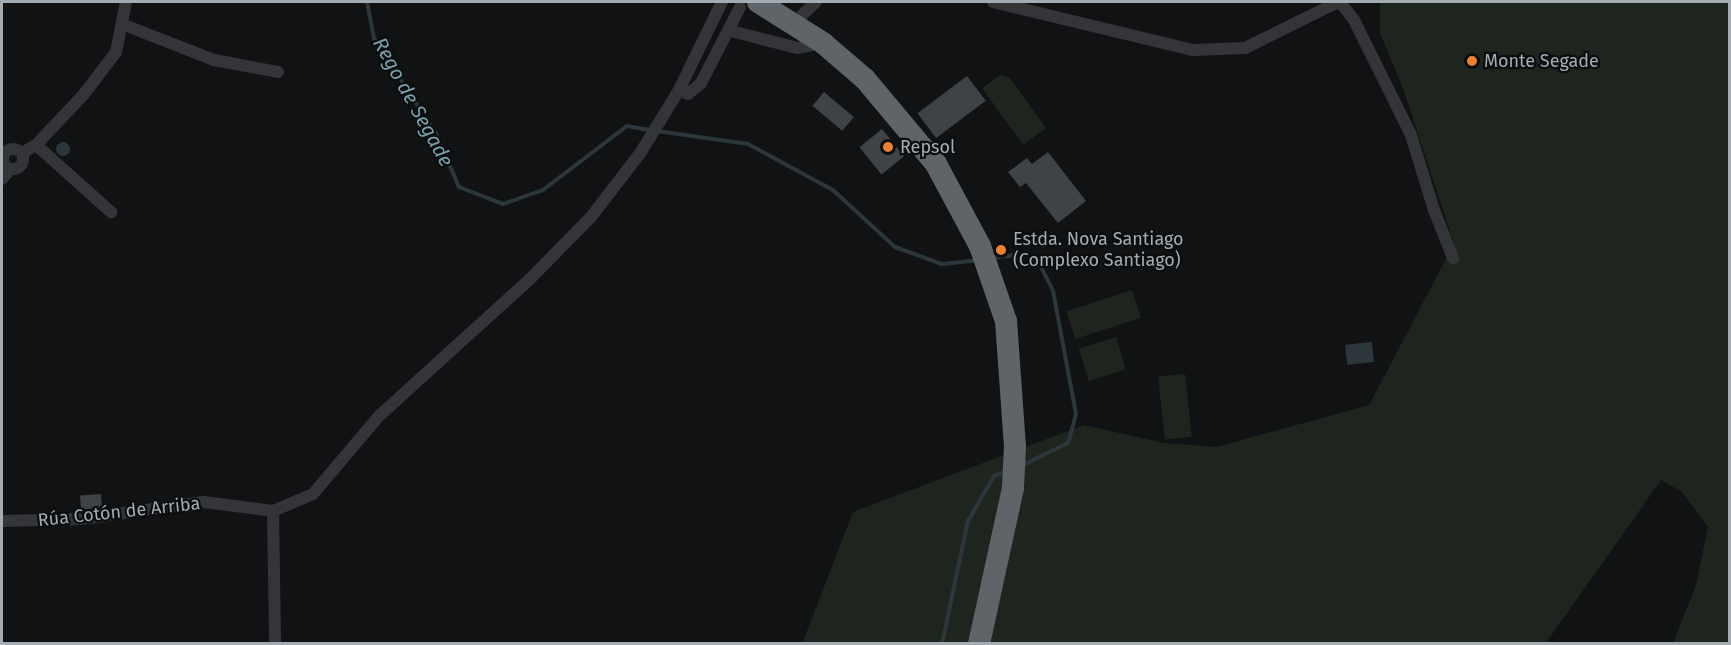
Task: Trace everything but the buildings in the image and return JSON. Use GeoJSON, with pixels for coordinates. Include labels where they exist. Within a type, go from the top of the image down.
{"type":"FeatureCollection","features":[{"type":"Feature","properties":{"kind":"highway"},"geometry":{"type":"LineString","coordinates":[[749,4],[794,23],[822,43],[865,79],[900,119],[936,164],[967,217],[1006,321],[1015,447],[1012,488],[979,644]]}},
{"type":"Feature","properties":{"kind":"street"},"geometry":{"type":"LineString","coordinates":[[22,153],[36,145],[84,94],[116,52],[126,2]]}},
{"type":"Feature","properties":{"kind":"street"},"geometry":{"type":"LineString","coordinates":[[275,644],[273,511],[313,494],[379,416],[529,280],[591,217],[641,152],[680,90],[722,2]]}},
{"type":"Feature","properties":{"kind":"street"},"geometry":{"type":"LineString","coordinates":[[794,23],[816,2]]}},
{"type":"Feature","properties":{"kind":"street"},"geometry":{"type":"LineString","coordinates":[[993,2],[1193,50],[1245,48],[1339,2],[1359,29],[1411,135],[1434,210],[1454,258]]}},
{"type":"Feature","properties":{"kind":"street"},"geometry":{"type":"LineString","coordinates":[[680,90],[688,94],[701,82],[749,4]]}},
{"type":"Feature","properties":{"kind":"street"},"geometry":{"type":"LineString","coordinates":[[122,24],[214,60],[278,72]]}},
{"type":"Feature","properties":{"kind":"street"},"geometry":{"type":"LineString","coordinates":[[731,31],[797,48],[822,43]]}},
{"type":"Feature","properties":{"kind":"street"},"geometry":{"type":"LineString","coordinates":[[36,145],[111,212]]}},
{"type":"Feature","properties":{"kind":"street"},"geometry":{"type":"LineString","coordinates":[[10,169],[4,164],[4,150],[16,149],[22,153]]}},
{"type":"Feature","properties":{"kind":"street"},"geometry":{"type":"LineString","coordinates":[[2,179],[10,169],[22,166],[22,153]]}},
{"type":"Feature","properties":{"kind":"street","name":"Rúa Cotón de Arriba"},"geometry":{"type":"LineString","coordinates":[[2,521],[80,519],[204,502],[273,511]]}},
{"type":"Feature","properties":{"kind":"shaded area"},"geometry":{"type":"Polygon","coordinates":[[[1380,2],[1729,2],[1729,643],[1673,643],[1696,585],[1708,527],[1682,492],[1661,480],[1546,643],[802,644],[853,512],[1084,425],[1164,443],[1216,447],[1369,405],[1454,244],[1404,91],[1380,33],[1380,2]]]}},
{"type":"Feature","properties":{"kind":"shaded area"},"geometry":{"type":"Polygon","coordinates":[[[1000,75],[1010,78],[1046,128],[1023,145],[982,88],[1000,75]]]}},
{"type":"Feature","properties":{"kind":"shaded area"},"geometry":{"type":"Polygon","coordinates":[[[60,142],[66,142],[70,149],[66,156],[60,156],[56,152],[56,146],[60,142]]]}},
{"type":"Feature","properties":{"kind":"shaded area"},"geometry":{"type":"Polygon","coordinates":[[[1132,290],[1141,318],[1075,339],[1066,311],[1132,290]]]}},
{"type":"Feature","properties":{"kind":"shaded area"},"geometry":{"type":"Polygon","coordinates":[[[1116,337],[1126,370],[1089,381],[1079,348],[1116,337]]]}},
{"type":"Feature","properties":{"kind":"shaded area"},"geometry":{"type":"Polygon","coordinates":[[[1372,342],[1374,362],[1347,365],[1345,345],[1372,342]]]}},
{"type":"Feature","properties":{"kind":"shaded area"},"geometry":{"type":"Polygon","coordinates":[[[1185,374],[1192,437],[1165,439],[1158,377],[1185,374]]]}},
{"type":"Feature","properties":{"kind":"waterway","name":"Rego de Segade"},"geometry":{"type":"LineString","coordinates":[[367,2],[374,38],[436,134],[459,187],[503,204],[543,190],[627,126],[650,130]]}},
{"type":"Feature","properties":{"kind":"waterway","name":"Rego de Segade"},"geometry":{"type":"LineString","coordinates":[[657,131],[748,144],[833,190],[895,247],[942,264],[978,260]]}},
{"type":"Feature","properties":{"kind":"waterway","name":"Rego de Segade"},"geometry":{"type":"LineString","coordinates":[[992,258],[1025,254],[1040,265],[1053,291],[1076,414],[1068,443],[1021,466]]}},
{"type":"Feature","properties":{"kind":"waterway","name":"Rego de Segade"},"geometry":{"type":"LineString","coordinates":[[942,644],[968,521],[994,476],[1005,472]]}},
{"type":"Feature","properties":{"kind":"place","name":"Monte Segade"},"geometry":{"type":"Point","coordinates":[1472,61]}},
{"type":"Feature","properties":{"kind":"place","name":"Repsol"},"geometry":{"type":"Point","coordinates":[888,147]}},
{"type":"Feature","properties":{"kind":"place","name":"Estda. Nova Santiago (Complexo Santiago)"},"geometry":{"type":"Point","coordinates":[1001,250]}}]}
